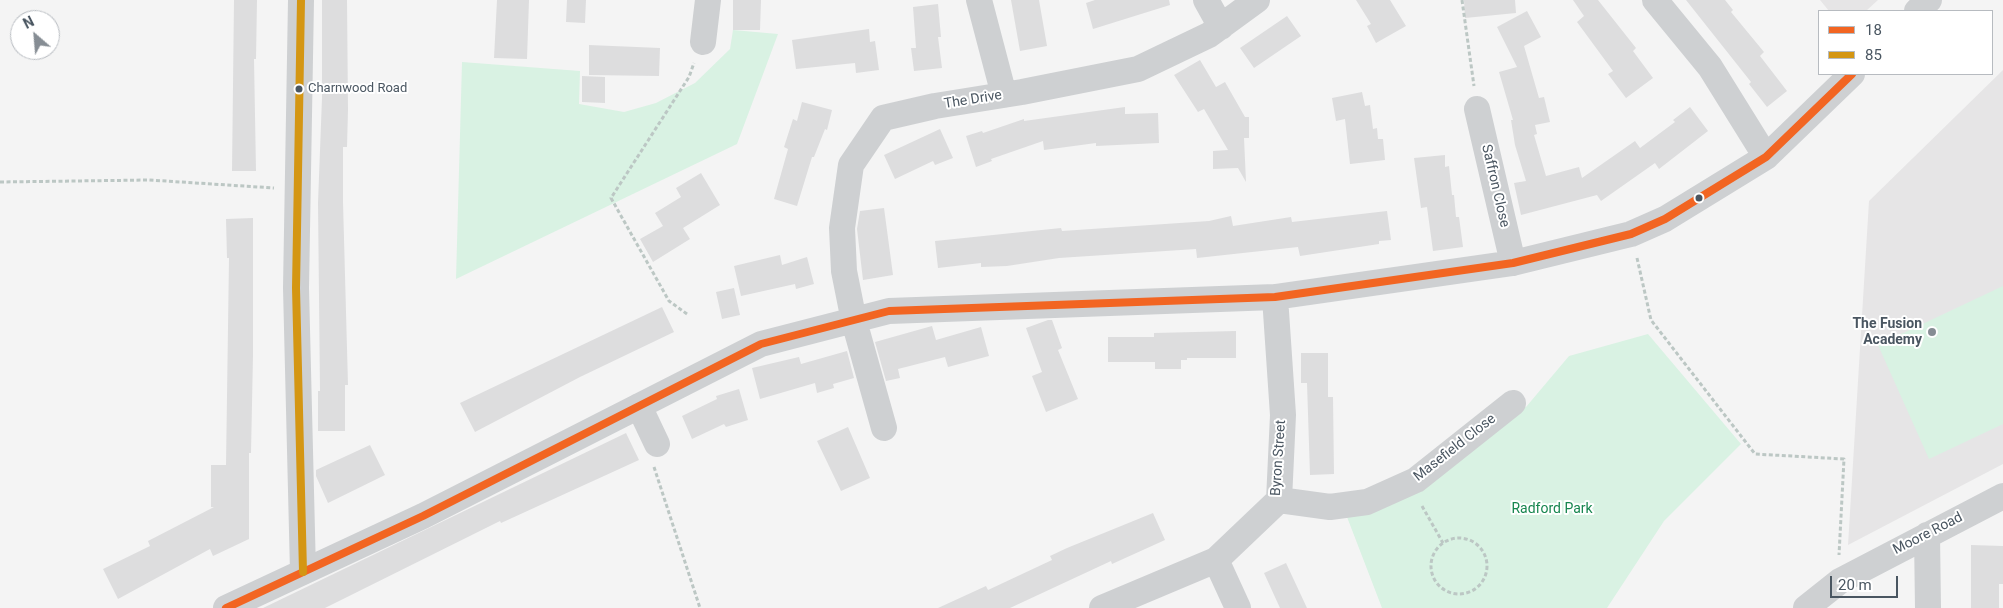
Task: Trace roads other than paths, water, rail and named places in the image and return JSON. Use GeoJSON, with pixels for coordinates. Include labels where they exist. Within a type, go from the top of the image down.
{"type":"FeatureCollection","features":[{"type":"Feature","properties":{"kind":"street"},"geometry":{"type":"LineString","coordinates":[[301,0],[296,288],[303,572]]}},
{"type":"Feature","properties":{"kind":"street"},"geometry":{"type":"LineString","coordinates":[[703,42],[708,0]]}},
{"type":"Feature","properties":{"kind":"street"},"geometry":{"type":"LineString","coordinates":[[979,0],[1004,95]]}},
{"type":"Feature","properties":{"kind":"street"},"geometry":{"type":"LineString","coordinates":[[1206,0],[1221,27]]}},
{"type":"Feature","properties":{"kind":"street","name":"The Drive"},"geometry":{"type":"LineString","coordinates":[[884,428],[854,321],[844,271],[842,228],[851,165],[883,118],[935,106],[1004,95],[1138,69],[1209,35],[1257,0]]}},
{"type":"Feature","properties":{"kind":"street"},"geometry":{"type":"LineString","coordinates":[[1655,0],[1710,67],[1766,157]]}},
{"type":"Feature","properties":{"kind":"street"},"geometry":{"type":"LineString","coordinates":[[1918,10],[1929,0]]}},
{"type":"Feature","properties":{"kind":"street"},"geometry":{"type":"LineString","coordinates":[[226,608],[423,516],[761,344],[889,312],[1275,297],[1513,263],[1631,234],[1665,219],[1766,157],[1851,75]]}},
{"type":"Feature","properties":{"kind":"street","name":"Saffron Close"},"geometry":{"type":"LineString","coordinates":[[1477,109],[1513,263]]}},
{"type":"Feature","properties":{"kind":"street","name":"Byron Street"},"geometry":{"type":"LineString","coordinates":[[1102,608],[1216,560],[1279,500],[1283,415],[1275,297]]}},
{"type":"Feature","properties":{"kind":"street","name":"Masefield Close"},"geometry":{"type":"LineString","coordinates":[[1279,500],[1330,507],[1371,500],[1416,480],[1513,403]]}},
{"type":"Feature","properties":{"kind":"street"},"geometry":{"type":"LineString","coordinates":[[639,406],[657,444]]}},
{"type":"Feature","properties":{"kind":"street","name":"Moore Road"},"geometry":{"type":"LineString","coordinates":[[1806,608],[1840,581],[2003,496]]}},
{"type":"Feature","properties":{"kind":"street"},"geometry":{"type":"LineString","coordinates":[[1928,535],[1928,608]]}},
{"type":"Feature","properties":{"kind":"street"},"geometry":{"type":"LineString","coordinates":[[1216,560],[1238,608]]}},
{"type":"Feature","properties":{"kind":"place","name":"Charnwood Road"},"geometry":{"type":"Point","coordinates":[299,89]}},
{"type":"Feature","properties":{"kind":"place","name":"The Fusion Academy"},"geometry":{"type":"Point","coordinates":[1932,332]}},
{"type":"Feature","properties":{"kind":"park label","name":"Radford Park"},"geometry":{"type":"Point","coordinates":[1552,509]}}]}
